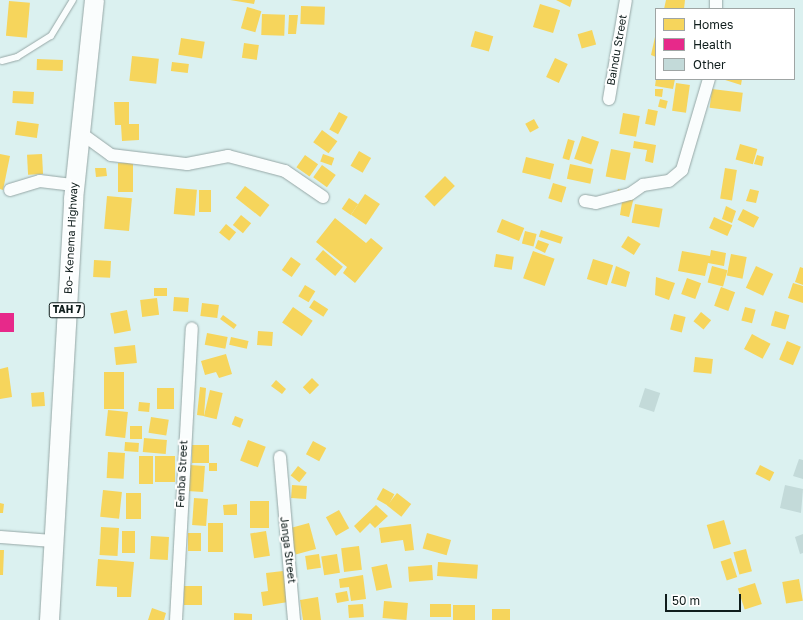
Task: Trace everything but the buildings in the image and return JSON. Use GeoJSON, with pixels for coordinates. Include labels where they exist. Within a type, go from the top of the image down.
{"type":"FeatureCollection","features":[{"type":"Feature","properties":{"kind":"highway","name":"Bo- Kenema Highway"},"geometry":{"type":"LineString","coordinates":[[49,620],[74,185],[78,131],[94,0]]}},
{"type":"Feature","properties":{"kind":"street","name":"Baindu Street"},"geometry":{"type":"LineString","coordinates":[[609,99],[626,0]]}},
{"type":"Feature","properties":{"kind":"street"},"geometry":{"type":"LineString","coordinates":[[585,201],[596,203],[630,194],[644,185],[669,181],[682,170],[709,80]]}},
{"type":"Feature","properties":{"kind":"street"},"geometry":{"type":"LineString","coordinates":[[78,131],[111,156],[187,164],[203,164],[228,156],[285,171],[323,197]]}},
{"type":"Feature","properties":{"kind":"street"},"geometry":{"type":"LineString","coordinates":[[10,190],[40,181],[74,185]]}},
{"type":"Feature","properties":{"kind":"street","name":"Fenba Street"},"geometry":{"type":"LineString","coordinates":[[176,620],[192,328]]}},
{"type":"Feature","properties":{"kind":"street","name":"Janga Street"},"geometry":{"type":"LineString","coordinates":[[280,457],[294,620]]}},
{"type":"Feature","properties":{"kind":"street"},"geometry":{"type":"LineString","coordinates":[[0,536],[53,541]]}},
{"type":"Feature","properties":{"kind":"lane"},"geometry":{"type":"LineString","coordinates":[[2,61],[17,57],[51,36],[73,0]]}}]}
